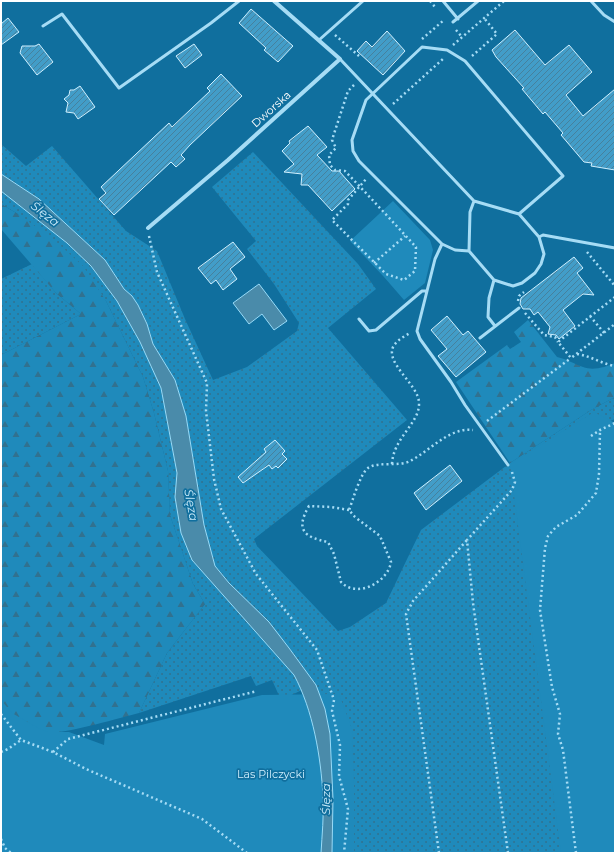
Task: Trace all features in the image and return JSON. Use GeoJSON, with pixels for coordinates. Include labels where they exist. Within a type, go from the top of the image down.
{"type":"FeatureCollection","features":[{"type":"Feature","properties":{"kind":"street"},"geometry":{"type":"LineString","coordinates":[[274,1],[340,59]]}},
{"type":"Feature","properties":{"kind":"street","name":"Dworska"},"geometry":{"type":"LineString","coordinates":[[148,228],[228,160],[340,59]]}},
{"type":"Feature","properties":{"kind":"lane"},"geometry":{"type":"LineString","coordinates":[[43,26],[62,14],[119,88],[211,23],[238,1]]}},
{"type":"Feature","properties":{"kind":"lane"},"geometry":{"type":"LineString","coordinates":[[319,40],[363,1]]}},
{"type":"Feature","properties":{"kind":"lane"},"geometry":{"type":"LineString","coordinates":[[443,1],[458,19]]}},
{"type":"Feature","properties":{"kind":"lane"},"geometry":{"type":"LineString","coordinates":[[453,22],[478,1]]}},
{"type":"Feature","properties":{"kind":"lane"},"geometry":{"type":"LineString","coordinates":[[591,1],[604,15],[615,22]]}},
{"type":"Feature","properties":{"kind":"lane"},"geometry":{"type":"LineString","coordinates":[[469,251],[455,250],[442,244],[359,160],[353,151],[352,140],[366,100],[422,47],[446,50],[465,62],[563,176],[519,214]]}},
{"type":"Feature","properties":{"kind":"lane"},"geometry":{"type":"LineString","coordinates":[[340,59],[371,94],[474,200],[519,214],[539,237],[544,254],[541,264],[535,273],[522,283],[513,286],[494,280],[469,251],[470,212],[474,200]]}},
{"type":"Feature","properties":{"kind":"lane"},"geometry":{"type":"LineString","coordinates":[[539,237],[543,235],[615,248]]}},
{"type":"Feature","properties":{"kind":"lane"},"geometry":{"type":"LineString","coordinates":[[442,244],[435,259],[417,331],[420,339],[479,426],[508,465]]}},
{"type":"Feature","properties":{"kind":"lane"},"geometry":{"type":"LineString","coordinates":[[494,280],[489,298],[488,317],[495,326]]}},
{"type":"Feature","properties":{"kind":"lane"},"geometry":{"type":"LineString","coordinates":[[359,319],[369,332],[376,330],[422,291],[427,291]]}},
{"type":"Feature","properties":{"kind":"lane"},"geometry":{"type":"LineString","coordinates":[[480,338],[520,308]]}},
{"type":"Feature","properties":{"kind":"path"},"geometry":{"type":"LineString","coordinates":[[465,62],[497,34],[484,18]]}},
{"type":"Feature","properties":{"kind":"path"},"geometry":{"type":"LineString","coordinates":[[422,47],[421,41],[446,19]]}},
{"type":"Feature","properties":{"kind":"path"},"geometry":{"type":"LineString","coordinates":[[330,31],[359,56]]}},
{"type":"Feature","properties":{"kind":"path"},"geometry":{"type":"LineString","coordinates":[[359,81],[348,92],[332,140],[336,148],[329,155],[330,165],[335,170],[345,171],[360,187],[405,236],[416,247],[415,271],[404,280],[386,274],[332,220],[348,204],[348,200],[360,187]]}},
{"type":"Feature","properties":{"kind":"path"},"geometry":{"type":"LineString","coordinates":[[148,228],[157,272],[207,383],[206,411],[214,479],[221,509],[256,574],[317,650],[334,700],[332,711],[340,745],[339,776],[348,809],[344,853]]}},
{"type":"Feature","properties":{"kind":"path"},"geometry":{"type":"LineString","coordinates":[[374,263],[405,236]]}},
{"type":"Feature","properties":{"kind":"path"},"geometry":{"type":"LineString","coordinates":[[578,241],[615,286]]}},
{"type":"Feature","properties":{"kind":"path"},"geometry":{"type":"LineString","coordinates":[[522,283],[525,291],[519,296],[517,304],[544,335],[555,337],[572,358]]}},
{"type":"Feature","properties":{"kind":"path"},"geometry":{"type":"LineString","coordinates":[[558,342],[615,297]]}},
{"type":"Feature","properties":{"kind":"path"},"geometry":{"type":"LineString","coordinates":[[590,316],[605,334]]}},
{"type":"Feature","properties":{"kind":"path"},"geometry":{"type":"LineString","coordinates":[[349,510],[364,472],[374,465],[385,466],[409,462],[454,433],[464,429],[473,430],[605,334],[615,324]]}},
{"type":"Feature","properties":{"kind":"path"},"geometry":{"type":"LineString","coordinates":[[392,464],[394,450],[414,418],[419,403],[415,389],[397,366],[392,356],[392,351],[398,341],[412,331],[417,331]]}},
{"type":"Feature","properties":{"kind":"path"},"geometry":{"type":"LineString","coordinates":[[576,354],[593,357],[608,365],[615,366]]}},
{"type":"Feature","properties":{"kind":"path"},"geometry":{"type":"LineString","coordinates":[[591,436],[615,423]]}},
{"type":"Feature","properties":{"kind":"path"},"geometry":{"type":"LineString","coordinates":[[576,853],[563,750],[558,734],[560,714],[552,687],[540,610],[542,596],[541,583],[548,536],[556,527],[577,515],[596,493],[600,474],[600,430]]}},
{"type":"Feature","properties":{"kind":"path"},"geometry":{"type":"LineString","coordinates":[[439,853],[406,614],[413,601],[512,490],[515,482],[514,476],[508,465]]}},
{"type":"Feature","properties":{"kind":"path"},"geometry":{"type":"LineString","coordinates":[[309,506],[349,510],[380,536],[391,562],[386,575],[371,586],[364,588],[350,588],[345,586],[339,576],[332,546],[328,542],[307,536],[303,531],[305,517],[309,506]]}},
{"type":"Feature","properties":{"kind":"path"},"geometry":{"type":"LineString","coordinates":[[467,540],[474,611],[508,853]]}},
{"type":"Feature","properties":{"kind":"path"},"geometry":{"type":"LineString","coordinates":[[52,752],[68,739],[257,691]]}},
{"type":"Feature","properties":{"kind":"path"},"geometry":{"type":"LineString","coordinates":[[1,714],[21,740],[52,752],[86,769],[202,819],[247,853]]}},
{"type":"Feature","properties":{"kind":"path"},"geometry":{"type":"LineString","coordinates":[[1,752],[21,740]]}},
{"type":"Feature","properties":{"kind":"path"},"geometry":{"type":"LineString","coordinates":[[1,839],[5,848],[11,853]]}},
{"type":"Feature","properties":{"kind":"green space"},"geometry":{"type":"Polygon","coordinates":[[[1,144],[26,166],[52,146],[126,231],[157,251],[185,319],[213,380],[247,367],[297,331],[299,323],[274,284],[247,249],[256,241],[212,187],[253,152],[358,264],[376,289],[328,328],[407,420],[254,539],[257,546],[338,631],[350,627],[386,603],[421,530],[510,463],[591,410],[615,397],[615,419],[598,426],[615,427],[615,853],[332,853],[316,685],[215,566],[204,525],[186,416],[175,380],[153,344],[147,324],[138,305],[132,296],[124,289],[105,260],[39,199],[1,174],[1,144]]]}},
{"type":"Feature","properties":{"kind":"green space"},"geometry":{"type":"Polygon","coordinates":[[[1,191],[67,243],[91,266],[117,301],[140,342],[161,388],[177,474],[175,497],[181,533],[192,560],[294,675],[302,690],[281,700],[272,680],[256,686],[251,676],[139,713],[167,653],[205,604],[193,584],[170,515],[168,471],[154,413],[143,377],[106,301],[18,214],[1,204],[1,191]]]}},
{"type":"Feature","properties":{"kind":"green space"},"geometry":{"type":"Polygon","coordinates":[[[393,201],[430,240],[433,250],[425,283],[404,300],[350,241],[393,201]]]}},
{"type":"Feature","properties":{"kind":"green space"},"geometry":{"type":"Polygon","coordinates":[[[1,204],[18,214],[54,240],[83,266],[106,301],[143,377],[154,413],[168,471],[170,515],[193,584],[205,604],[167,653],[139,713],[90,726],[51,733],[42,732],[31,728],[1,706],[1,355],[81,314],[56,293],[1,229],[1,204]]]}},
{"type":"Feature","properties":{"kind":"green space"},"geometry":{"type":"Polygon","coordinates":[[[32,264],[56,293],[81,314],[1,355],[1,279],[32,264]]]}},
{"type":"Feature","properties":{"kind":"green space"},"geometry":{"type":"Polygon","coordinates":[[[528,320],[557,357],[591,369],[604,367],[615,363],[615,397],[591,410],[510,463],[456,382],[507,345],[510,349],[521,342],[514,332],[528,320]]]}},
{"type":"Feature","properties":{"kind":"green space"},"geometry":{"type":"Polygon","coordinates":[[[594,412],[615,423],[615,853],[561,853],[510,464],[594,412]]]}},
{"type":"Feature","properties":{"kind":"green space","name":"Las Pilczycki"},"geometry":{"type":"Polygon","coordinates":[[[339,694],[352,729],[354,853],[1,853],[1,700],[12,713],[38,728],[48,732],[69,732],[104,745],[105,734],[262,695],[339,694]]]}},
{"type":"Feature","properties":{"kind":"water","name":"Ślęza"},"geometry":{"type":"Polygon","coordinates":[[[1,174],[39,199],[105,260],[124,289],[132,296],[138,305],[147,324],[153,344],[175,380],[186,416],[204,525],[215,566],[229,583],[269,622],[289,648],[316,685],[325,709],[330,734],[333,799],[332,853],[321,853],[323,825],[322,782],[315,734],[301,689],[294,675],[192,560],[181,533],[175,497],[177,473],[161,388],[140,342],[117,301],[91,266],[67,243],[1,191],[1,174]]]}},
{"type":"Feature","properties":{"kind":"water"},"geometry":{"type":"Polygon","coordinates":[[[259,284],[287,321],[274,330],[262,314],[249,324],[233,303],[259,284]]]}},
{"type":"Feature","properties":{"kind":"building"},"geometry":{"type":"Polygon","coordinates":[[[251,9],[293,46],[278,62],[264,50],[266,48],[239,23],[251,9]]]}},
{"type":"Feature","properties":{"kind":"building"},"geometry":{"type":"Polygon","coordinates":[[[8,18],[19,32],[1,45],[1,24],[8,18]]]}},
{"type":"Feature","properties":{"kind":"building"},"geometry":{"type":"Polygon","coordinates":[[[515,30],[545,65],[569,45],[592,72],[566,95],[583,116],[615,89],[615,170],[591,166],[592,163],[584,162],[561,135],[563,133],[545,112],[543,114],[522,89],[524,88],[496,57],[492,50],[515,30]]]}},
{"type":"Feature","properties":{"kind":"building"},"geometry":{"type":"Polygon","coordinates":[[[387,31],[405,51],[383,75],[357,51],[366,41],[372,47],[387,31]]]}},
{"type":"Feature","properties":{"kind":"building"},"geometry":{"type":"Polygon","coordinates":[[[39,44],[53,62],[37,75],[20,53],[22,46],[35,46],[39,44]]]}},
{"type":"Feature","properties":{"kind":"building"},"geometry":{"type":"Polygon","coordinates":[[[194,44],[202,55],[185,68],[176,56],[194,44]]]}},
{"type":"Feature","properties":{"kind":"building"},"geometry":{"type":"Polygon","coordinates":[[[221,74],[242,96],[190,145],[181,155],[185,159],[176,167],[171,162],[114,215],[99,199],[106,193],[101,187],[169,123],[172,127],[210,91],[207,88],[221,74]]]}},
{"type":"Feature","properties":{"kind":"building"},"geometry":{"type":"Polygon","coordinates":[[[80,86],[95,107],[78,119],[74,113],[66,112],[68,103],[64,99],[69,95],[70,90],[74,90],[80,86]]]}},
{"type":"Feature","properties":{"kind":"building"},"geometry":{"type":"Polygon","coordinates":[[[308,126],[327,147],[317,155],[332,171],[339,171],[355,189],[332,211],[308,185],[301,185],[302,174],[284,172],[294,164],[282,151],[290,143],[289,141],[308,126]]]}},
{"type":"Feature","properties":{"kind":"building"},"geometry":{"type":"Polygon","coordinates":[[[233,242],[245,257],[230,269],[237,279],[223,290],[216,280],[211,284],[198,268],[233,242]]]}},
{"type":"Feature","properties":{"kind":"building"},"geometry":{"type":"Polygon","coordinates":[[[574,257],[583,268],[577,273],[594,295],[583,294],[563,310],[575,326],[559,339],[556,335],[548,334],[550,327],[538,312],[534,315],[530,309],[523,309],[520,304],[521,298],[574,257]]]}},
{"type":"Feature","properties":{"kind":"building"},"geometry":{"type":"Polygon","coordinates":[[[447,316],[463,335],[468,331],[486,352],[456,377],[438,356],[447,349],[431,330],[447,316]]]}},
{"type":"Feature","properties":{"kind":"building"},"geometry":{"type":"Polygon","coordinates":[[[275,440],[285,451],[282,454],[287,459],[278,468],[276,466],[272,469],[269,465],[243,483],[238,477],[266,452],[264,449],[275,440]]]}},
{"type":"Feature","properties":{"kind":"building"},"geometry":{"type":"Polygon","coordinates":[[[450,465],[462,481],[426,510],[414,493],[450,465]]]}}]}
